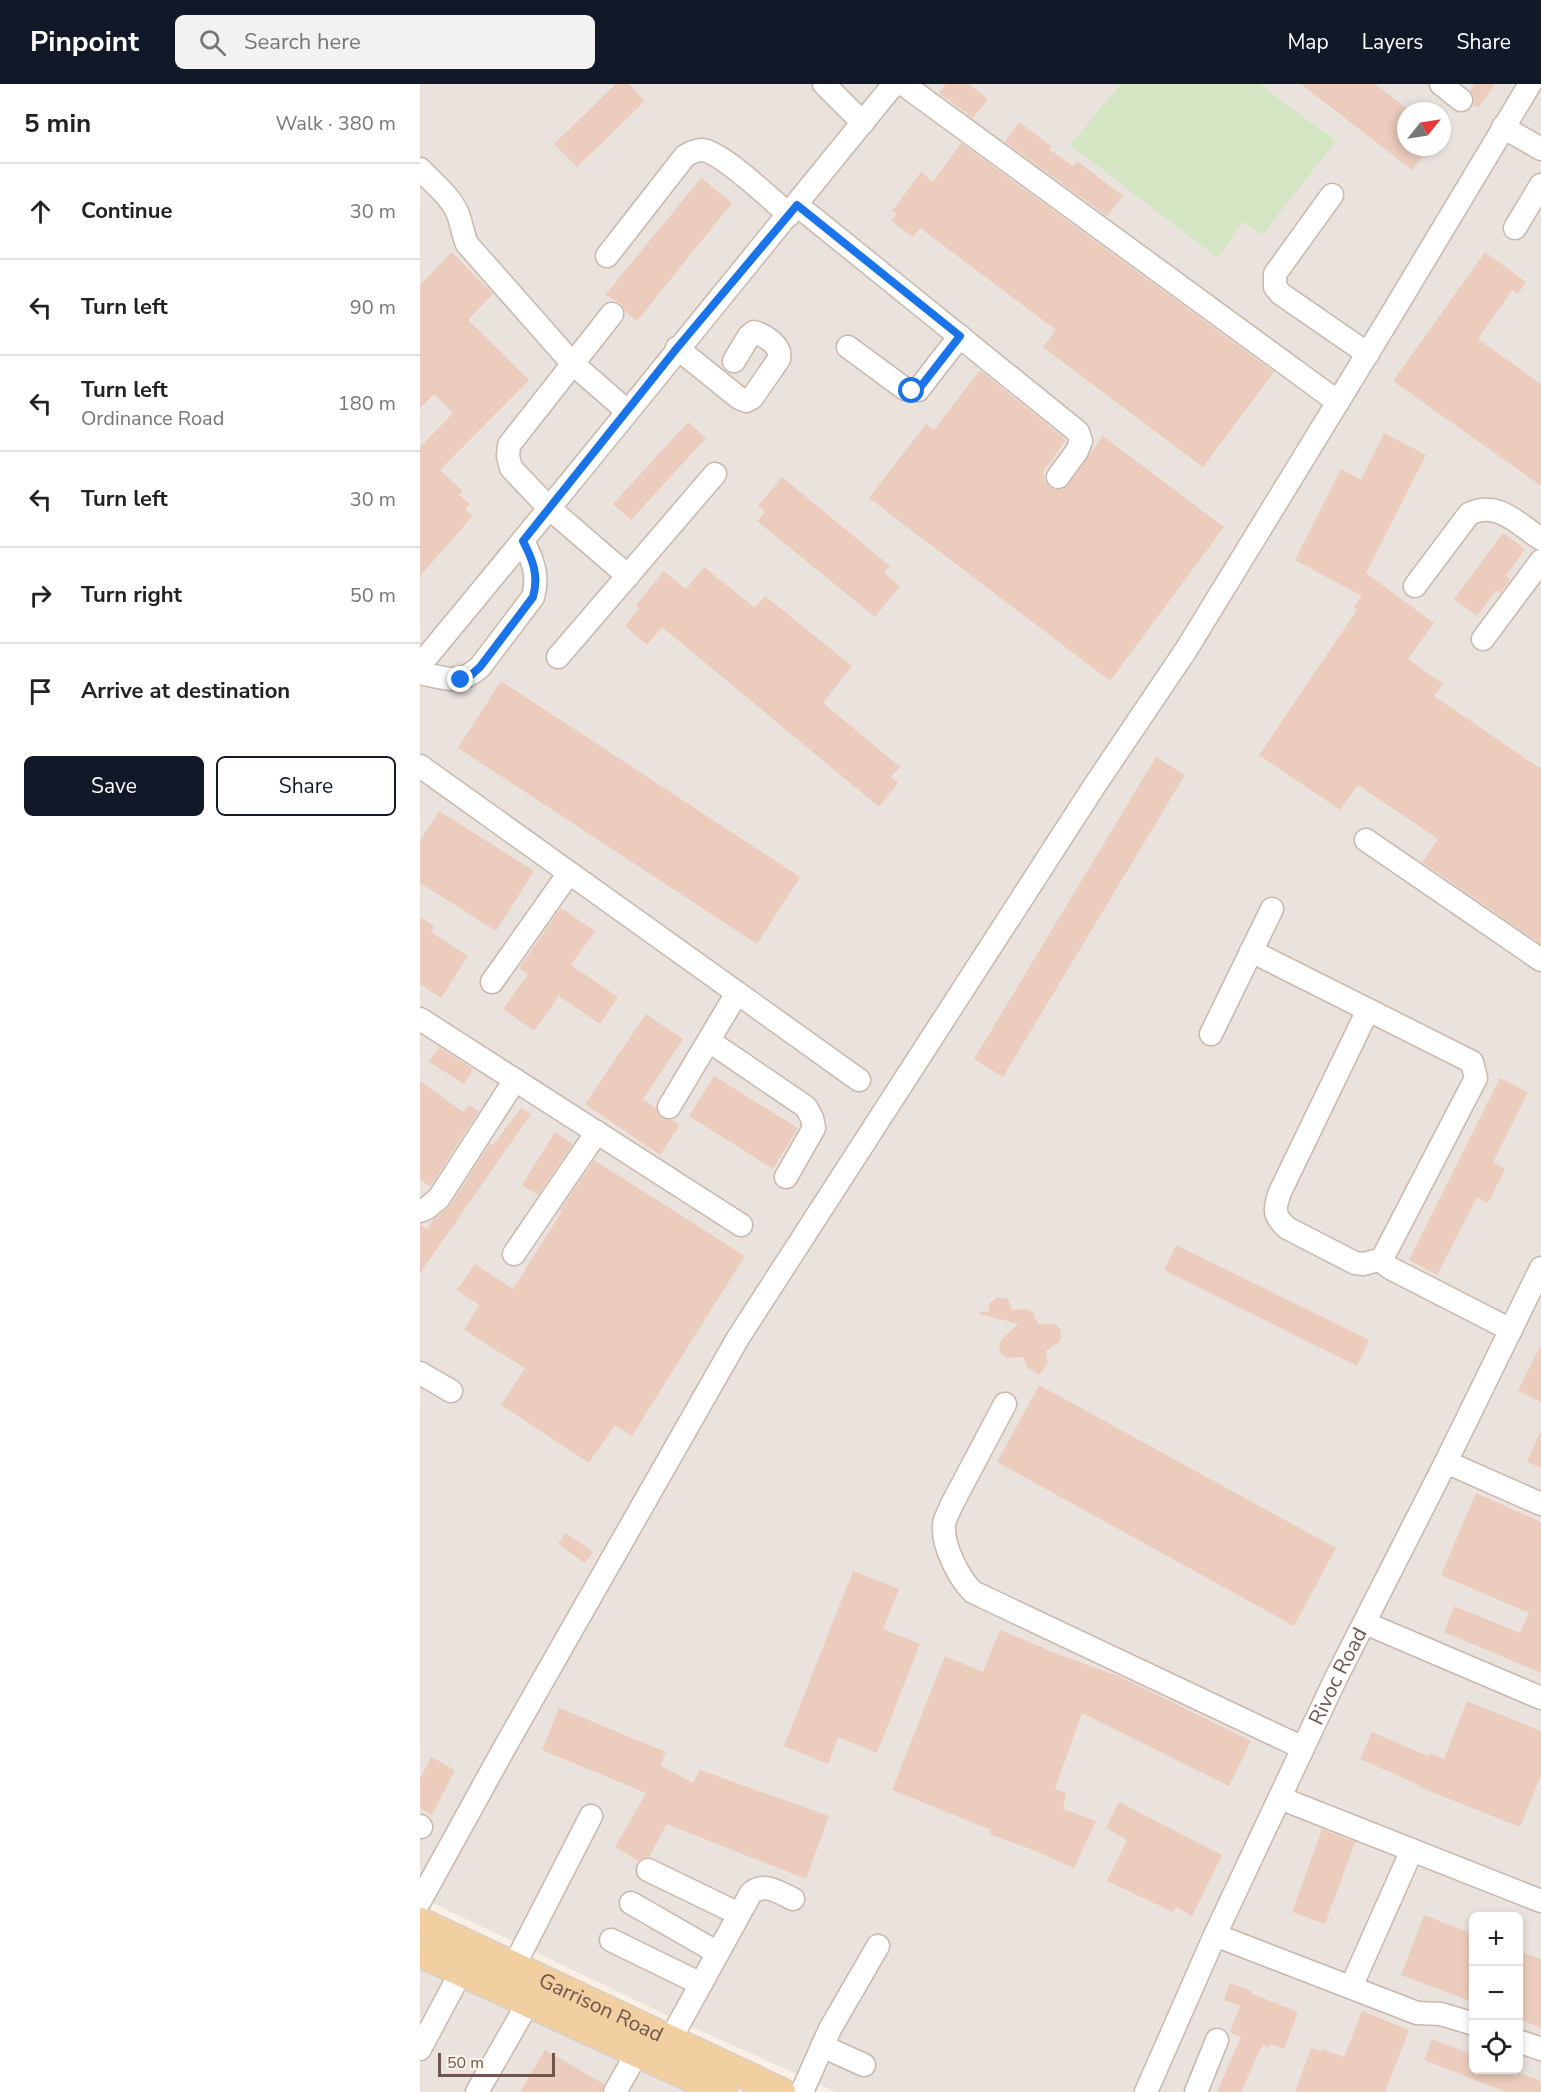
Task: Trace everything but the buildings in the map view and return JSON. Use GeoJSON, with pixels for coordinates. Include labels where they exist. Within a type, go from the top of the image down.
{"type":"FeatureCollection","features":[{"type":"Feature","properties":{"kind":"main road","name":"Garrison Road"},"geometry":{"type":"LineString","coordinates":[[420,1922],[781,2092]]}},
{"type":"Feature","properties":{"kind":"main road","name":"Garrison Road"},"geometry":{"type":"LineString","coordinates":[[420,1953],[723,2092]]}},
{"type":"Feature","properties":{"kind":"street"},"geometry":{"type":"LineString","coordinates":[[824,84],[863,123]]}},
{"type":"Feature","properties":{"kind":"street"},"geometry":{"type":"LineString","coordinates":[[420,665],[894,84]]}},
{"type":"Feature","properties":{"kind":"street"},"geometry":{"type":"LineString","coordinates":[[903,84],[1338,402]]}},
{"type":"Feature","properties":{"kind":"street"},"geometry":{"type":"LineString","coordinates":[[1441,84],[1461,100]]}},
{"type":"Feature","properties":{"kind":"street"},"geometry":{"type":"LineString","coordinates":[[420,1901],[506,1745],[738,1338],[1082,804],[1186,650],[1530,84]]}},
{"type":"Feature","properties":{"kind":"street"},"geometry":{"type":"LineString","coordinates":[[1503,127],[1541,149]]}},
{"type":"Feature","properties":{"kind":"street"},"geometry":{"type":"LineString","coordinates":[[607,256],[685,156],[694,151],[704,150],[718,156],[960,336],[1078,432],[1081,441],[1077,451],[1058,477]]}},
{"type":"Feature","properties":{"kind":"street"},"geometry":{"type":"LineString","coordinates":[[420,169],[449,199],[459,216],[461,232],[467,244],[572,363],[627,411]]}},
{"type":"Feature","properties":{"kind":"street"},"geometry":{"type":"LineString","coordinates":[[1515,228],[1541,186]]}},
{"type":"Feature","properties":{"kind":"street"},"geometry":{"type":"LineString","coordinates":[[1332,195],[1275,274],[1275,287],[1281,294],[1368,354]]}},
{"type":"Feature","properties":{"kind":"street"},"geometry":{"type":"LineString","coordinates":[[612,314],[509,445],[508,456],[511,468],[549,508],[628,576]]}},
{"type":"Feature","properties":{"kind":"street"},"geometry":{"type":"LineString","coordinates":[[677,348],[739,398],[746,401],[752,398],[779,359],[778,347],[754,332],[719,381]]}},
{"type":"Feature","properties":{"kind":"street"},"geometry":{"type":"LineString","coordinates":[[848,346],[904,389],[912,391],[918,390],[960,336]]}},
{"type":"Feature","properties":{"kind":"street"},"geometry":{"type":"LineString","coordinates":[[734,361],[763,382]]}},
{"type":"Feature","properties":{"kind":"street"},"geometry":{"type":"LineString","coordinates":[[558,657],[715,474]]}},
{"type":"Feature","properties":{"kind":"street"},"geometry":{"type":"LineString","coordinates":[[1415,586],[1469,514],[1479,509],[1499,511],[1541,539]]}},
{"type":"Feature","properties":{"kind":"street"},"geometry":{"type":"LineString","coordinates":[[420,673],[461,680],[480,667],[533,597],[537,585],[536,572],[523,541]]}},
{"type":"Feature","properties":{"kind":"street"},"geometry":{"type":"LineString","coordinates":[[1483,639],[1541,561]]}},
{"type":"Feature","properties":{"kind":"street"},"geometry":{"type":"LineString","coordinates":[[422,773],[569,873],[859,1080]]}},
{"type":"Feature","properties":{"kind":"street"},"geometry":{"type":"LineString","coordinates":[[1366,840],[1541,960]]}},
{"type":"Feature","properties":{"kind":"street"},"geometry":{"type":"LineString","coordinates":[[492,982],[569,873]]}},
{"type":"Feature","properties":{"kind":"street"},"geometry":{"type":"LineString","coordinates":[[1211,1034],[1272,909]]}},
{"type":"Feature","properties":{"kind":"street"},"geometry":{"type":"LineString","coordinates":[[1251,951],[1472,1062],[1476,1078],[1382,1259],[1364,1264],[1355,1263],[1287,1228],[1278,1220],[1275,1207],[1280,1192],[1368,1010]]}},
{"type":"Feature","properties":{"kind":"street"},"geometry":{"type":"LineString","coordinates":[[669,1107],[737,993]]}},
{"type":"Feature","properties":{"kind":"street"},"geometry":{"type":"LineString","coordinates":[[420,1019],[741,1225]]}},
{"type":"Feature","properties":{"kind":"street"},"geometry":{"type":"LineString","coordinates":[[709,1041],[806,1107],[814,1128],[786,1177]]}},
{"type":"Feature","properties":{"kind":"street"},"geometry":{"type":"LineString","coordinates":[[420,1210],[427,1208],[439,1198],[515,1080]]}},
{"type":"Feature","properties":{"kind":"street"},"geometry":{"type":"LineString","coordinates":[[514,1254],[597,1132]]}},
{"type":"Feature","properties":{"kind":"street"},"geometry":{"type":"LineString","coordinates":[[1382,1259],[1390,1268],[1510,1330]]}},
{"type":"Feature","properties":{"kind":"street","name":"Rivoc Road"},"geometry":{"type":"LineString","coordinates":[[1146,2092],[1215,1935],[1335,1680],[1541,1268]]}},
{"type":"Feature","properties":{"kind":"street"},"geometry":{"type":"LineString","coordinates":[[420,1373],[451,1392]]}},
{"type":"Feature","properties":{"kind":"street"},"geometry":{"type":"LineString","coordinates":[[1005,1404],[944,1523],[945,1540],[961,1580],[973,1592],[1303,1748]]}},
{"type":"Feature","properties":{"kind":"street"},"geometry":{"type":"LineString","coordinates":[[1446,1462],[1541,1504]]}},
{"type":"Feature","properties":{"kind":"street"},"geometry":{"type":"LineString","coordinates":[[1365,1623],[1541,1698]]}},
{"type":"Feature","properties":{"kind":"street"},"geometry":{"type":"LineString","coordinates":[[1280,1798],[1541,1901]]}},
{"type":"Feature","properties":{"kind":"street"},"geometry":{"type":"LineString","coordinates":[[514,1966],[591,1816]]}},
{"type":"Feature","properties":{"kind":"street"},"geometry":{"type":"LineString","coordinates":[[1351,1987],[1412,1850]]}},
{"type":"Feature","properties":{"kind":"street"},"geometry":{"type":"LineString","coordinates":[[648,1870],[739,1914]]}},
{"type":"Feature","properties":{"kind":"street"},"geometry":{"type":"LineString","coordinates":[[670,2040],[751,1893],[758,1888],[769,1887],[793,1899]]}},
{"type":"Feature","properties":{"kind":"street"},"geometry":{"type":"LineString","coordinates":[[631,1903],[718,1953]]}},
{"type":"Feature","properties":{"kind":"street"},"geometry":{"type":"LineString","coordinates":[[1215,1935],[1417,2013],[1442,2014],[1469,2023]]}},
{"type":"Feature","properties":{"kind":"street"},"geometry":{"type":"LineString","coordinates":[[611,1940],[701,1984]]}},
{"type":"Feature","properties":{"kind":"street"},"geometry":{"type":"LineString","coordinates":[[802,2092],[830,2029],[879,1946]]}},
{"type":"Feature","properties":{"kind":"street"},"geometry":{"type":"LineString","coordinates":[[420,2049],[461,1972]]}},
{"type":"Feature","properties":{"kind":"street"},"geometry":{"type":"LineString","coordinates":[[477,2092],[528,2003]]}},
{"type":"Feature","properties":{"kind":"street"},"geometry":{"type":"LineString","coordinates":[[1196,2092],[1217,2040]]}},
{"type":"Feature","properties":{"kind":"street"},"geometry":{"type":"LineString","coordinates":[[1523,2043],[1541,2049]]}},
{"type":"Feature","properties":{"kind":"street"},"geometry":{"type":"LineString","coordinates":[[822,2046],[864,2065]]}},
{"type":"Feature","properties":{"kind":"street"},"geometry":{"type":"LineString","coordinates":[[615,2092],[637,2053]]}},
{"type":"Feature","properties":{"kind":"shaded area"},"geometry":{"type":"Polygon","coordinates":[[[420,84],[1541,84],[1541,2092],[837,2092],[694,2028],[420,1897],[420,84]]]}},
{"type":"Feature","properties":{"kind":"shaded area"},"geometry":{"type":"Polygon","coordinates":[[[420,1968],[603,2053],[690,2092],[420,2092],[420,1968]]]}},
{"type":"Feature","properties":{"kind":"green space"},"geometry":{"type":"Polygon","coordinates":[[[1121,84],[1259,84],[1336,141],[1262,235],[1243,221],[1218,258],[1070,145],[1121,84]]]}},
{"type":"Feature","properties":{"kind":"route"},"geometry":{"type":"LineString","coordinates":[[461,680],[480,667],[533,597],[537,585],[536,572],[533,560],[523,541],[677,348],[797,205],[960,336],[918,390],[912,391]]}}]}
